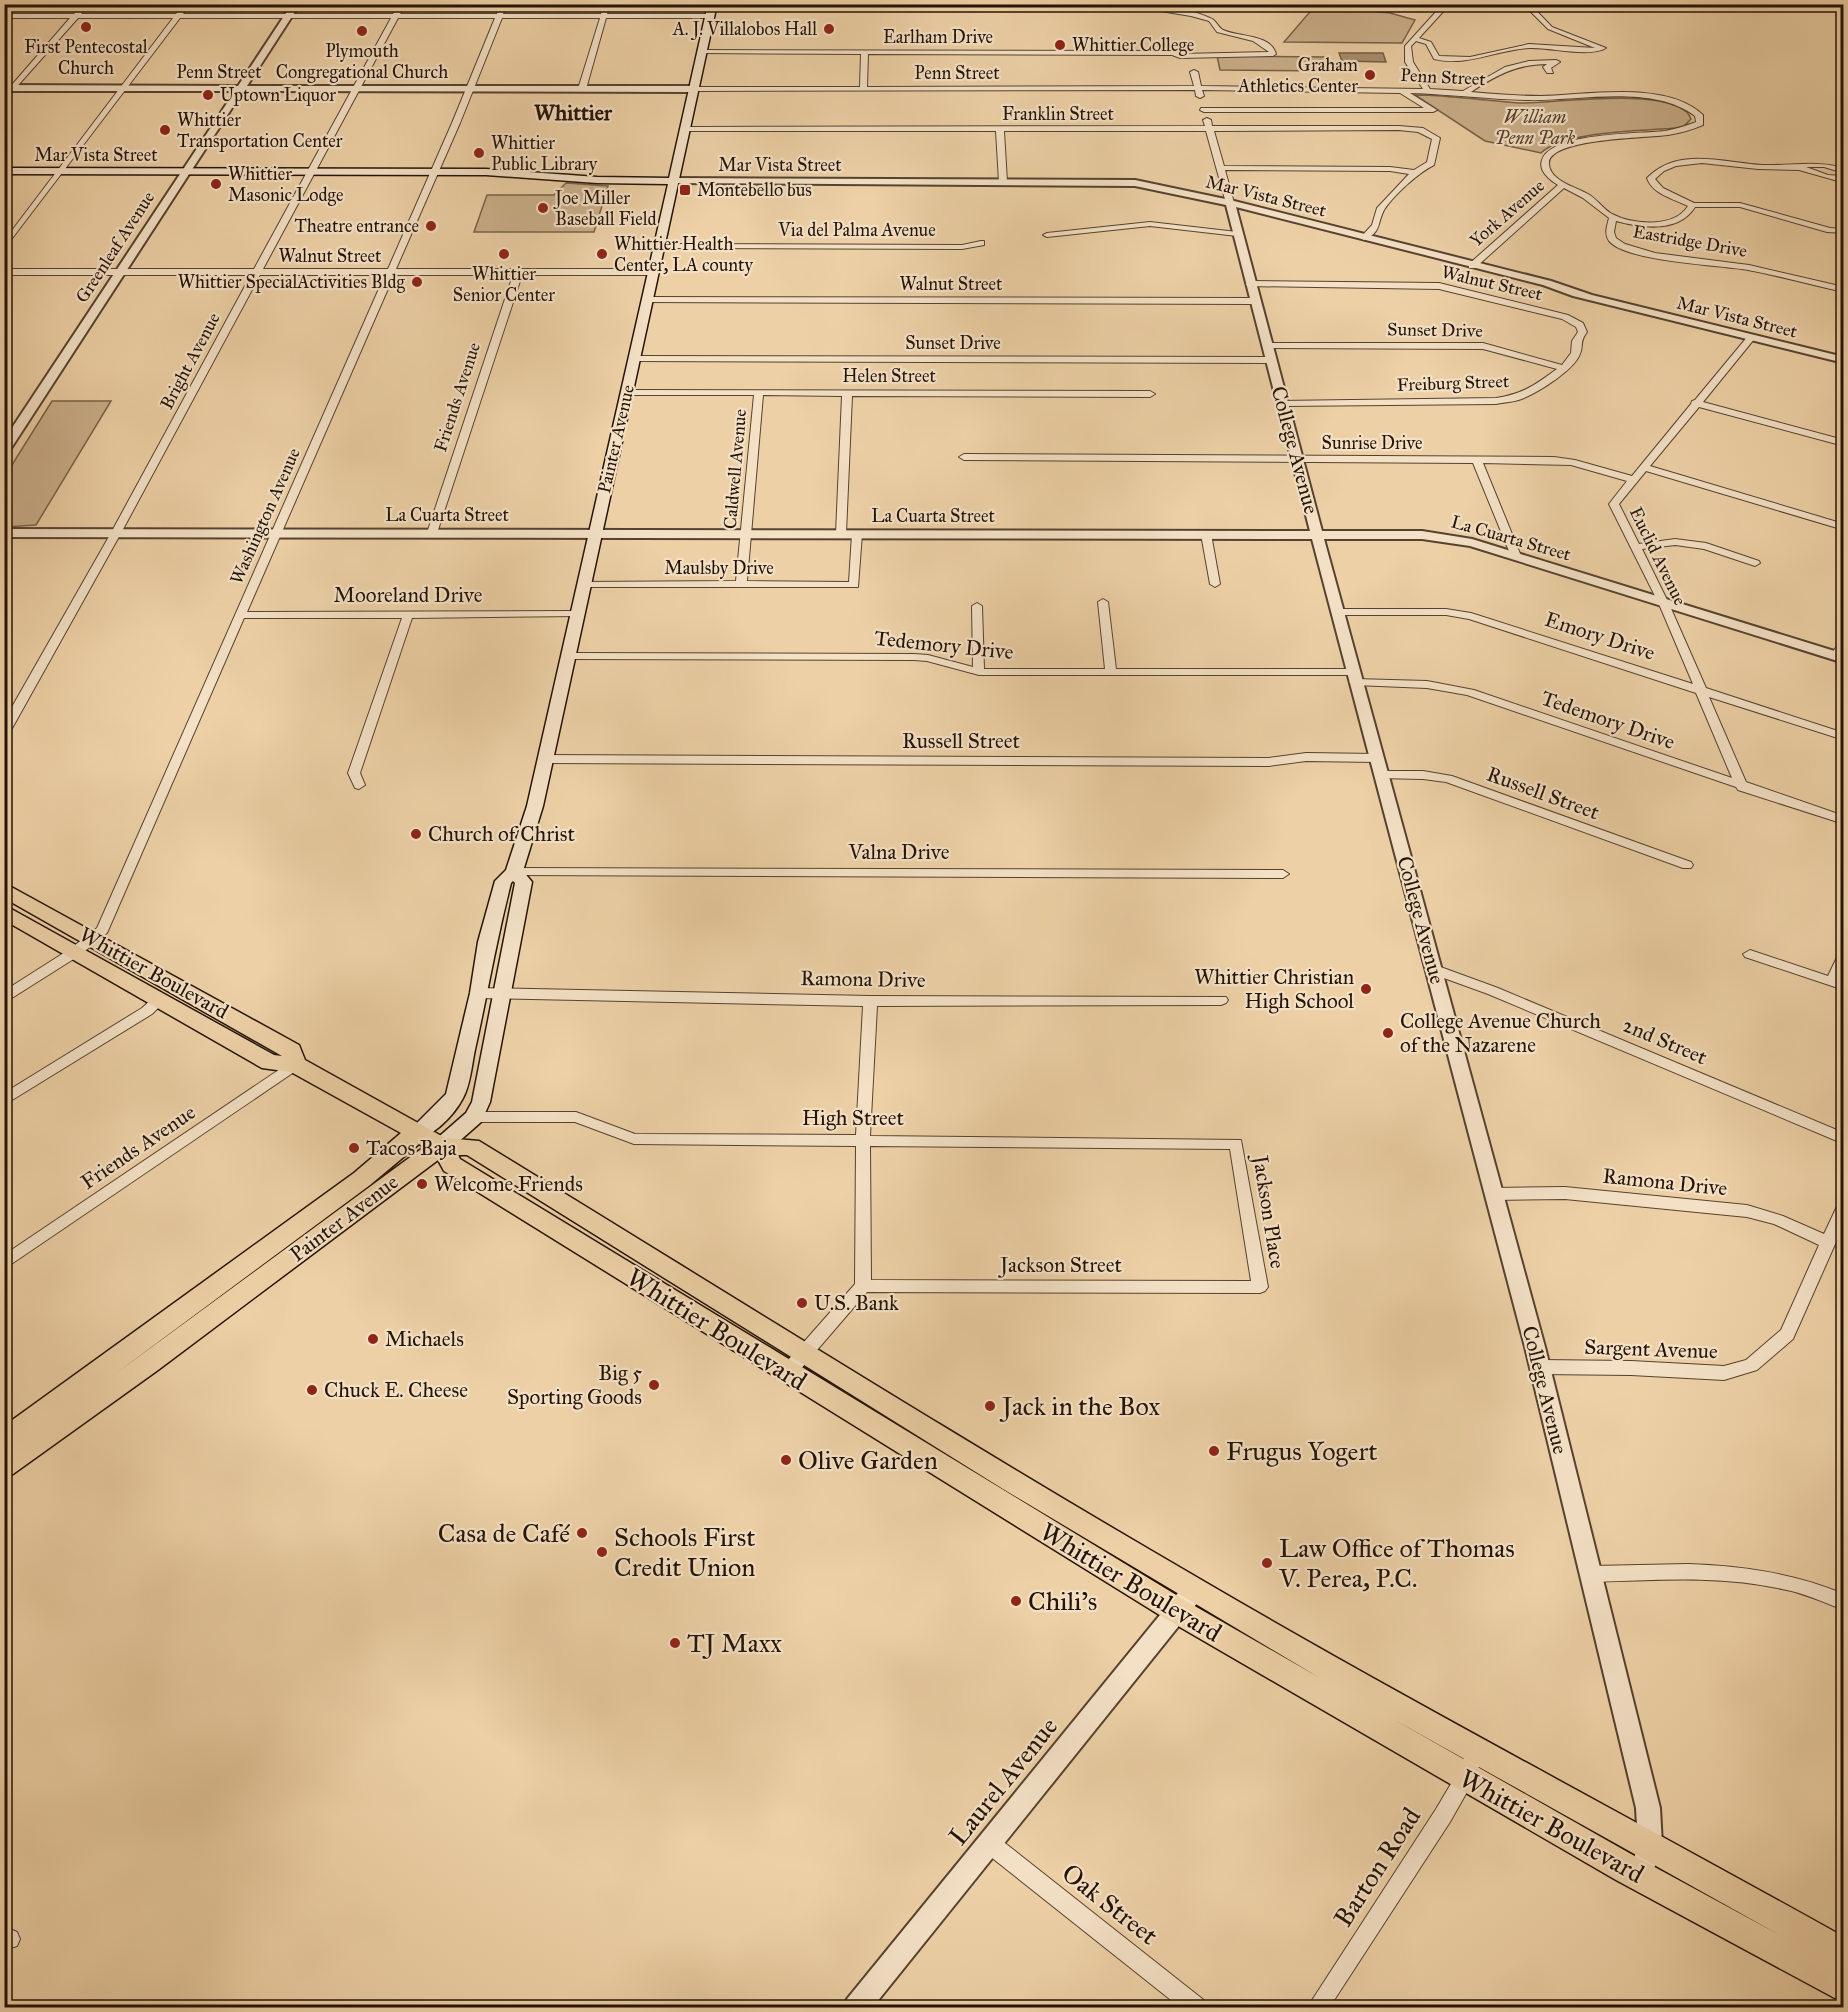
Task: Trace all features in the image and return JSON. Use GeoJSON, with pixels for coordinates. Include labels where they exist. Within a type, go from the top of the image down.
{"type":"FeatureCollection","features":[{"type":"Feature","properties":{"kind":"main road","name":"Painter Avenue"},"geometry":{"type":"LineString","coordinates":[[6,1444],[354,1185],[440,1114],[455,1096],[479,993],[486,942],[503,881],[514,872],[535,806],[713,4]]}},
{"type":"Feature","properties":{"kind":"main road","name":"Mar Vista Street"},"geometry":{"type":"LineString","coordinates":[[4,171],[512,173],[597,180],[674,180]]}},
{"type":"Feature","properties":{"kind":"main road","name":"Painter Avenue"},"geometry":{"type":"LineString","coordinates":[[4,1466],[148,1363],[441,1146],[474,1117],[481,1102],[524,882],[514,872]]}},
{"type":"Feature","properties":{"kind":"main road","name":"Whittier Boulevard"},"geometry":{"type":"LineString","coordinates":[[4,889],[291,1050],[295,1064]]}},
{"type":"Feature","properties":{"kind":"main road","name":"Whittier Boulevard"},"geometry":{"type":"LineString","coordinates":[[4,911],[270,1063],[295,1064],[418,1132],[441,1146],[452,1165],[787,1372],[1471,1765],[1641,1875],[1844,1987]]}},
{"type":"Feature","properties":{"kind":"main road","name":"Whittier Boulevard"},"geometry":{"type":"LineString","coordinates":[[441,1146],[471,1147],[805,1353],[1185,1600]]}},
{"type":"Feature","properties":{"kind":"main road","name":"Whittier Boulevard"},"geometry":{"type":"LineString","coordinates":[[1471,1765],[1650,1845],[1844,1954]]}},
{"type":"Feature","properties":{"kind":"street"},"geometry":{"type":"LineString","coordinates":[[4,99],[9,88],[86,4]]}},
{"type":"Feature","properties":{"kind":"street"},"geometry":{"type":"LineString","coordinates":[[4,247],[187,4]]}},
{"type":"Feature","properties":{"kind":"street","name":"Greenleaf Avenue"},"geometry":{"type":"LineString","coordinates":[[4,450],[296,4]]}},
{"type":"Feature","properties":{"kind":"street","name":"Bright Avenue"},"geometry":{"type":"LineString","coordinates":[[4,732],[116,533],[402,4]]}},
{"type":"Feature","properties":{"kind":"street","name":"Washington Avenue"},"geometry":{"type":"LineString","coordinates":[[4,998],[75,952],[102,930],[435,172],[504,4]]}},
{"type":"Feature","properties":{"kind":"street"},"geometry":{"type":"LineString","coordinates":[[582,89],[607,4]]}},
{"type":"Feature","properties":{"kind":"street","name":"Earlham Drive"},"geometry":{"type":"LineString","coordinates":[[703,52],[1173,53],[1180,56],[1273,54],[1272,50],[1260,42],[1220,31],[1211,20],[1170,9],[1121,4]]}},
{"type":"Feature","properties":{"kind":"street"},"geometry":{"type":"LineString","coordinates":[[1428,91],[1409,62],[1408,46],[1447,4]]}},
{"type":"Feature","properties":{"kind":"street"},"geometry":{"type":"LineString","coordinates":[[1415,39],[1429,43],[1436,58],[1445,61],[1527,46],[1595,50],[1603,48],[1579,41],[1550,28],[1526,4]]}},
{"type":"Feature","properties":{"kind":"street"},"geometry":{"type":"LineString","coordinates":[[4,16],[711,16]]}},
{"type":"Feature","properties":{"kind":"street"},"geometry":{"type":"LineString","coordinates":[[863,89],[865,52]]}},
{"type":"Feature","properties":{"kind":"street"},"geometry":{"type":"LineString","coordinates":[[1465,93],[1486,77],[1515,64],[1556,62],[1547,67],[1550,71]]}},
{"type":"Feature","properties":{"kind":"street","name":"College Avenue"},"geometry":{"type":"LineString","coordinates":[[1194,72],[1354,677],[1435,970],[1592,1574],[1648,1808],[1650,1845],[1641,1875]]}},
{"type":"Feature","properties":{"kind":"street","name":"Penn Street"},"geometry":{"type":"LineString","coordinates":[[9,88],[1428,91],[1530,98],[1659,97],[1681,102],[1699,115],[1700,123],[1679,131],[1579,142],[1559,147],[1548,155],[1545,163],[1549,173],[1563,185]]}},
{"type":"Feature","properties":{"kind":"street"},"geometry":{"type":"LineString","coordinates":[[1204,110],[1433,110],[1401,91]]}},
{"type":"Feature","properties":{"kind":"street","name":"Franklin Street"},"geometry":{"type":"LineString","coordinates":[[687,129],[1399,128],[1428,133],[1436,140],[1431,163],[1415,171]]}},
{"type":"Feature","properties":{"kind":"street"},"geometry":{"type":"LineString","coordinates":[[1000,130],[1003,182]]}},
{"type":"Feature","properties":{"kind":"street"},"geometry":{"type":"LineString","coordinates":[[1844,178],[1829,179],[1799,168],[1698,161],[1662,169],[1651,178],[1653,184],[1660,190],[1693,205],[1740,205],[1830,230],[1844,231]]}},
{"type":"Feature","properties":{"kind":"street"},"geometry":{"type":"LineString","coordinates":[[1781,167],[1811,164],[1844,171]]}},
{"type":"Feature","properties":{"kind":"street"},"geometry":{"type":"LineString","coordinates":[[1220,168],[1415,171]]}},
{"type":"Feature","properties":{"kind":"street"},"geometry":{"type":"LineString","coordinates":[[1364,238],[1376,226],[1380,210],[1415,171]]}},
{"type":"Feature","properties":{"kind":"street","name":"Mar Vista Street"},"geometry":{"type":"LineString","coordinates":[[674,180],[1135,183],[1230,203],[1844,360]]}},
{"type":"Feature","properties":{"kind":"street","name":"Eastridge Drive"},"geometry":{"type":"LineString","coordinates":[[1563,185],[1586,196],[1613,218],[1610,231],[1614,241],[1628,248],[1681,260],[1746,267],[1844,290]]}},
{"type":"Feature","properties":{"kind":"street","name":"York Avenue"},"geometry":{"type":"LineString","coordinates":[[1472,266],[1563,185]]}},
{"type":"Feature","properties":{"kind":"street"},"geometry":{"type":"LineString","coordinates":[[1613,218],[1641,223],[1680,221],[1690,214],[1693,205]]}},
{"type":"Feature","properties":{"kind":"street"},"geometry":{"type":"LineString","coordinates":[[1047,235],[1150,224],[1237,234]]}},
{"type":"Feature","properties":{"kind":"street","name":"Via del Palma Avenue"},"geometry":{"type":"LineString","coordinates":[[661,246],[962,247],[981,243]]}},
{"type":"Feature","properties":{"kind":"street","name":"Walnut Street"},"geometry":{"type":"LineString","coordinates":[[4,272],[654,273]]}},
{"type":"Feature","properties":{"kind":"street","name":"Friends Avenue"},"geometry":{"type":"LineString","coordinates":[[432,533],[518,273]]}},
{"type":"Feature","properties":{"kind":"street","name":"Walnut Street"},"geometry":{"type":"LineString","coordinates":[[1250,284],[1439,286],[1565,317],[1580,325]]}},
{"type":"Feature","properties":{"kind":"street","name":"Walnut Street"},"geometry":{"type":"LineString","coordinates":[[648,300],[1254,301]]}},
{"type":"Feature","properties":{"kind":"street","name":"Freiburg Street"},"geometry":{"type":"LineString","coordinates":[[1283,403],[1496,401],[1519,397],[1536,389],[1564,368],[1576,352],[1576,340],[1583,332],[1580,325]]}},
{"type":"Feature","properties":{"kind":"street","name":"Euclid Avenue"},"geometry":{"type":"LineString","coordinates":[[1742,787],[1664,604],[1614,504],[1695,403],[1751,338]]}},
{"type":"Feature","properties":{"kind":"street","name":"Sunset Drive"},"geometry":{"type":"LineString","coordinates":[[1266,345],[1483,346],[1564,368]]}},
{"type":"Feature","properties":{"kind":"street","name":"Sunset Drive"},"geometry":{"type":"LineString","coordinates":[[635,359],[1271,360]]}},
{"type":"Feature","properties":{"kind":"street","name":"Helen Street"},"geometry":{"type":"LineString","coordinates":[[627,392],[1150,394]]}},
{"type":"Feature","properties":{"kind":"street","name":"Caldwell Avenue"},"geometry":{"type":"LineString","coordinates":[[741,585],[759,393]]}},
{"type":"Feature","properties":{"kind":"street"},"geometry":{"type":"LineString","coordinates":[[842,533],[847,393]]}},
{"type":"Feature","properties":{"kind":"street"},"geometry":{"type":"LineString","coordinates":[[1695,403],[1844,443]]}},
{"type":"Feature","properties":{"kind":"street","name":"Sunrise Drive"},"geometry":{"type":"LineString","coordinates":[[964,457],[1554,460],[1572,462],[1633,480]]}},
{"type":"Feature","properties":{"kind":"street"},"geometry":{"type":"LineString","coordinates":[[1477,460],[1516,556]]}},
{"type":"Feature","properties":{"kind":"street"},"geometry":{"type":"LineString","coordinates":[[1643,467],[1844,527]]}},
{"type":"Feature","properties":{"kind":"street","name":"La Cuarta Street"},"geometry":{"type":"LineString","coordinates":[[4,533],[1206,534],[1443,537],[1516,556],[1839,658]]}},
{"type":"Feature","properties":{"kind":"street","name":"Maulsby Drive"},"geometry":{"type":"LineString","coordinates":[[583,584],[854,585],[857,534]]}},
{"type":"Feature","properties":{"kind":"street"},"geometry":{"type":"LineString","coordinates":[[1206,534],[1215,584]]}},
{"type":"Feature","properties":{"kind":"street"},"geometry":{"type":"LineString","coordinates":[[1637,547],[1676,542],[1706,546],[1755,562]]}},
{"type":"Feature","properties":{"kind":"street"},"geometry":{"type":"LineString","coordinates":[[1103,602],[1111,672]]}},
{"type":"Feature","properties":{"kind":"street"},"geometry":{"type":"LineString","coordinates":[[977,606],[979,672]]}},
{"type":"Feature","properties":{"kind":"street","name":"Emory Drive"},"geometry":{"type":"LineString","coordinates":[[1338,612],[1446,612],[1472,616],[1844,737]]}},
{"type":"Feature","properties":{"kind":"street","name":"Mooreland Drive"},"geometry":{"type":"LineString","coordinates":[[239,615],[576,614]]}},
{"type":"Feature","properties":{"kind":"street"},"geometry":{"type":"LineString","coordinates":[[358,785],[354,772],[408,615]]}},
{"type":"Feature","properties":{"kind":"street"},"geometry":{"type":"LineString","coordinates":[[1839,658],[1844,645]]}},
{"type":"Feature","properties":{"kind":"street","name":"Tedemory Drive"},"geometry":{"type":"LineString","coordinates":[[567,656],[914,657],[928,658],[979,672],[1354,677],[1447,686],[1844,820]]}},
{"type":"Feature","properties":{"kind":"street","name":"Russell Street"},"geometry":{"type":"LineString","coordinates":[[545,759],[1269,762],[1306,757],[1379,766],[1448,779],[1687,866]]}},
{"type":"Feature","properties":{"kind":"street","name":"Valna Drive"},"geometry":{"type":"LineString","coordinates":[[514,872],[1283,874]]}},
{"type":"Feature","properties":{"kind":"street"},"geometry":{"type":"LineString","coordinates":[[1750,954],[1838,983],[1844,956]]}},
{"type":"Feature","properties":{"kind":"street","name":"2nd Street"},"geometry":{"type":"LineString","coordinates":[[1435,970],[1493,991],[1844,1139]]}},
{"type":"Feature","properties":{"kind":"street","name":"Ramona Drive"},"geometry":{"type":"LineString","coordinates":[[479,993],[870,1001],[1221,1000]]}},
{"type":"Feature","properties":{"kind":"street"},"geometry":{"type":"LineString","coordinates":[[4,1100],[147,1011],[160,999]]}},
{"type":"Feature","properties":{"kind":"street"},"geometry":{"type":"LineString","coordinates":[[787,1372],[863,1286],[863,1139],[870,1001]]}},
{"type":"Feature","properties":{"kind":"street","name":"Friends Avenue"},"geometry":{"type":"LineString","coordinates":[[4,1263],[295,1064]]}},
{"type":"Feature","properties":{"kind":"street","name":"High Street"},"geometry":{"type":"LineString","coordinates":[[474,1117],[576,1117],[634,1139],[863,1139],[1236,1144]]}},
{"type":"Feature","properties":{"kind":"street","name":"Jackson Place"},"geometry":{"type":"LineString","coordinates":[[1236,1144],[1260,1287]]}},
{"type":"Feature","properties":{"kind":"street","name":"Ramona Drive"},"geometry":{"type":"LineString","coordinates":[[1494,1194],[1565,1192],[1747,1211],[1778,1220],[1826,1242]]}},
{"type":"Feature","properties":{"kind":"street","name":"Sargent Avenue"},"geometry":{"type":"LineString","coordinates":[[1540,1367],[1631,1368],[1724,1373],[1751,1365],[1787,1334],[1844,1206]]}},
{"type":"Feature","properties":{"kind":"street","name":"Jackson Street"},"geometry":{"type":"LineString","coordinates":[[863,1286],[1260,1287]]}},
{"type":"Feature","properties":{"kind":"street"},"geometry":{"type":"LineString","coordinates":[[1592,1574],[1744,1573],[1785,1580],[1844,1602]]}},
{"type":"Feature","properties":{"kind":"street","name":"Laurel Avenue"},"geometry":{"type":"LineString","coordinates":[[856,2007],[1185,1600]]}},
{"type":"Feature","properties":{"kind":"street","name":"Barton Road"},"geometry":{"type":"LineString","coordinates":[[1317,2007],[1378,1917],[1471,1765]]}},
{"type":"Feature","properties":{"kind":"street","name":"Oak Street"},"geometry":{"type":"LineString","coordinates":[[989,1843],[1198,2007]]}},
{"type":"Feature","properties":{"kind":"green space"},"geometry":{"type":"Polygon","coordinates":[[[1315,6],[1390,13],[1415,20],[1402,43],[1284,42],[1315,6]]]}},
{"type":"Feature","properties":{"kind":"green space"},"geometry":{"type":"Polygon","coordinates":[[[1217,56],[1328,57],[1332,71],[1220,70],[1217,56]]]}},
{"type":"Feature","properties":{"kind":"green space","name":"William Penn Park"},"geometry":{"type":"Polygon","coordinates":[[[1415,95],[1520,103],[1613,98],[1640,99],[1664,102],[1682,108],[1691,119],[1684,126],[1676,128],[1604,133],[1566,140],[1541,153],[1485,141],[1415,95]]]}},
{"type":"Feature","properties":{"kind":"green space"},"geometry":{"type":"Polygon","coordinates":[[[566,183],[608,186],[594,232],[474,232],[487,195],[554,195],[566,183]]]}},
{"type":"Feature","properties":{"kind":"green space"},"geometry":{"type":"Polygon","coordinates":[[[52,401],[111,401],[36,525],[5,527],[5,476],[52,401]]]}},
{"type":"Feature","properties":{"kind":"shaded area"},"geometry":{"type":"Polygon","coordinates":[[[1339,53],[1383,53],[1386,62],[1342,61],[1339,53]]]}},
{"type":"Feature","properties":{"kind":"place","name":"First Pentecostal Church"},"geometry":{"type":"Point","coordinates":[86,27]}},
{"type":"Feature","properties":{"kind":"place","name":"A. J. Villalobos Hall"},"geometry":{"type":"Point","coordinates":[829,29]}},
{"type":"Feature","properties":{"kind":"place","name":"Plymouth Congregational Church"},"geometry":{"type":"Point","coordinates":[362,31]}},
{"type":"Feature","properties":{"kind":"place","name":"Whittier College"},"geometry":{"type":"Point","coordinates":[1060,45]}},
{"type":"Feature","properties":{"kind":"place","name":"Graham Athletics Center"},"geometry":{"type":"Point","coordinates":[1370,75]}},
{"type":"Feature","properties":{"kind":"place","name":"Uptown Liquor"},"geometry":{"type":"Point","coordinates":[208,95]}},
{"type":"Feature","properties":{"kind":"place","name":"Whittier Transportation Center"},"geometry":{"type":"Point","coordinates":[165,130]}},
{"type":"Feature","properties":{"kind":"place","name":"Whittier Public Library"},"geometry":{"type":"Point","coordinates":[479,153]}},
{"type":"Feature","properties":{"kind":"place","name":"Whittier Masonic Lodge"},"geometry":{"type":"Point","coordinates":[216,184]}},
{"type":"Feature","properties":{"kind":"place","name":"Montebello bus"},"geometry":{"type":"Point","coordinates":[685,190]}},
{"type":"Feature","properties":{"kind":"place","name":"Joe Miller Baseball Field"},"geometry":{"type":"Point","coordinates":[543,208]}},
{"type":"Feature","properties":{"kind":"place","name":"Theatre entrance"},"geometry":{"type":"Point","coordinates":[431,226]}},
{"type":"Feature","properties":{"kind":"place","name":"Whittier Senior Center"},"geometry":{"type":"Point","coordinates":[504,254]}},
{"type":"Feature","properties":{"kind":"place","name":"Whittier Health Center, LA county"},"geometry":{"type":"Point","coordinates":[602,254]}},
{"type":"Feature","properties":{"kind":"place","name":"Whittier SpecialActivities Bldg"},"geometry":{"type":"Point","coordinates":[417,282]}},
{"type":"Feature","properties":{"kind":"place","name":"Church of Christ"},"geometry":{"type":"Point","coordinates":[416,834]}},
{"type":"Feature","properties":{"kind":"place","name":"Whittier Christian High School"},"geometry":{"type":"Point","coordinates":[1366,989]}},
{"type":"Feature","properties":{"kind":"place","name":"College Avenue Church of the Nazarene"},"geometry":{"type":"Point","coordinates":[1388,1033]}},
{"type":"Feature","properties":{"kind":"place","name":"Tacos Baja"},"geometry":{"type":"Point","coordinates":[354,1148]}},
{"type":"Feature","properties":{"kind":"place","name":"Welcome Friends"},"geometry":{"type":"Point","coordinates":[422,1184]}},
{"type":"Feature","properties":{"kind":"place","name":"U.S. Bank"},"geometry":{"type":"Point","coordinates":[802,1303]}},
{"type":"Feature","properties":{"kind":"place","name":"Michaels"},"geometry":{"type":"Point","coordinates":[373,1339]}},
{"type":"Feature","properties":{"kind":"place","name":"Big 5 Sporting Goods"},"geometry":{"type":"Point","coordinates":[654,1385]}},
{"type":"Feature","properties":{"kind":"place","name":"Chuck E. Cheese"},"geometry":{"type":"Point","coordinates":[312,1390]}},
{"type":"Feature","properties":{"kind":"place","name":"Jack in the Box"},"geometry":{"type":"Point","coordinates":[990,1406]}},
{"type":"Feature","properties":{"kind":"place","name":"Frugus Yogert"},"geometry":{"type":"Point","coordinates":[1214,1451]}},
{"type":"Feature","properties":{"kind":"place","name":"Olive Garden"},"geometry":{"type":"Point","coordinates":[786,1460]}},
{"type":"Feature","properties":{"kind":"place","name":"Casa de Café"},"geometry":{"type":"Point","coordinates":[582,1533]}},
{"type":"Feature","properties":{"kind":"place","name":"Schools First Credit Union"},"geometry":{"type":"Point","coordinates":[602,1552]}},
{"type":"Feature","properties":{"kind":"place","name":"Law Office of Thomas V. Perea, P.C."},"geometry":{"type":"Point","coordinates":[1267,1563]}},
{"type":"Feature","properties":{"kind":"place","name":"Chili's"},"geometry":{"type":"Point","coordinates":[1016,1601]}},
{"type":"Feature","properties":{"kind":"place","name":"TJ Maxx"},"geometry":{"type":"Point","coordinates":[675,1643]}},
{"type":"Feature","properties":{"kind":"district","name":"Whittier"},"geometry":{"type":"Point","coordinates":[573,112]}}]}
